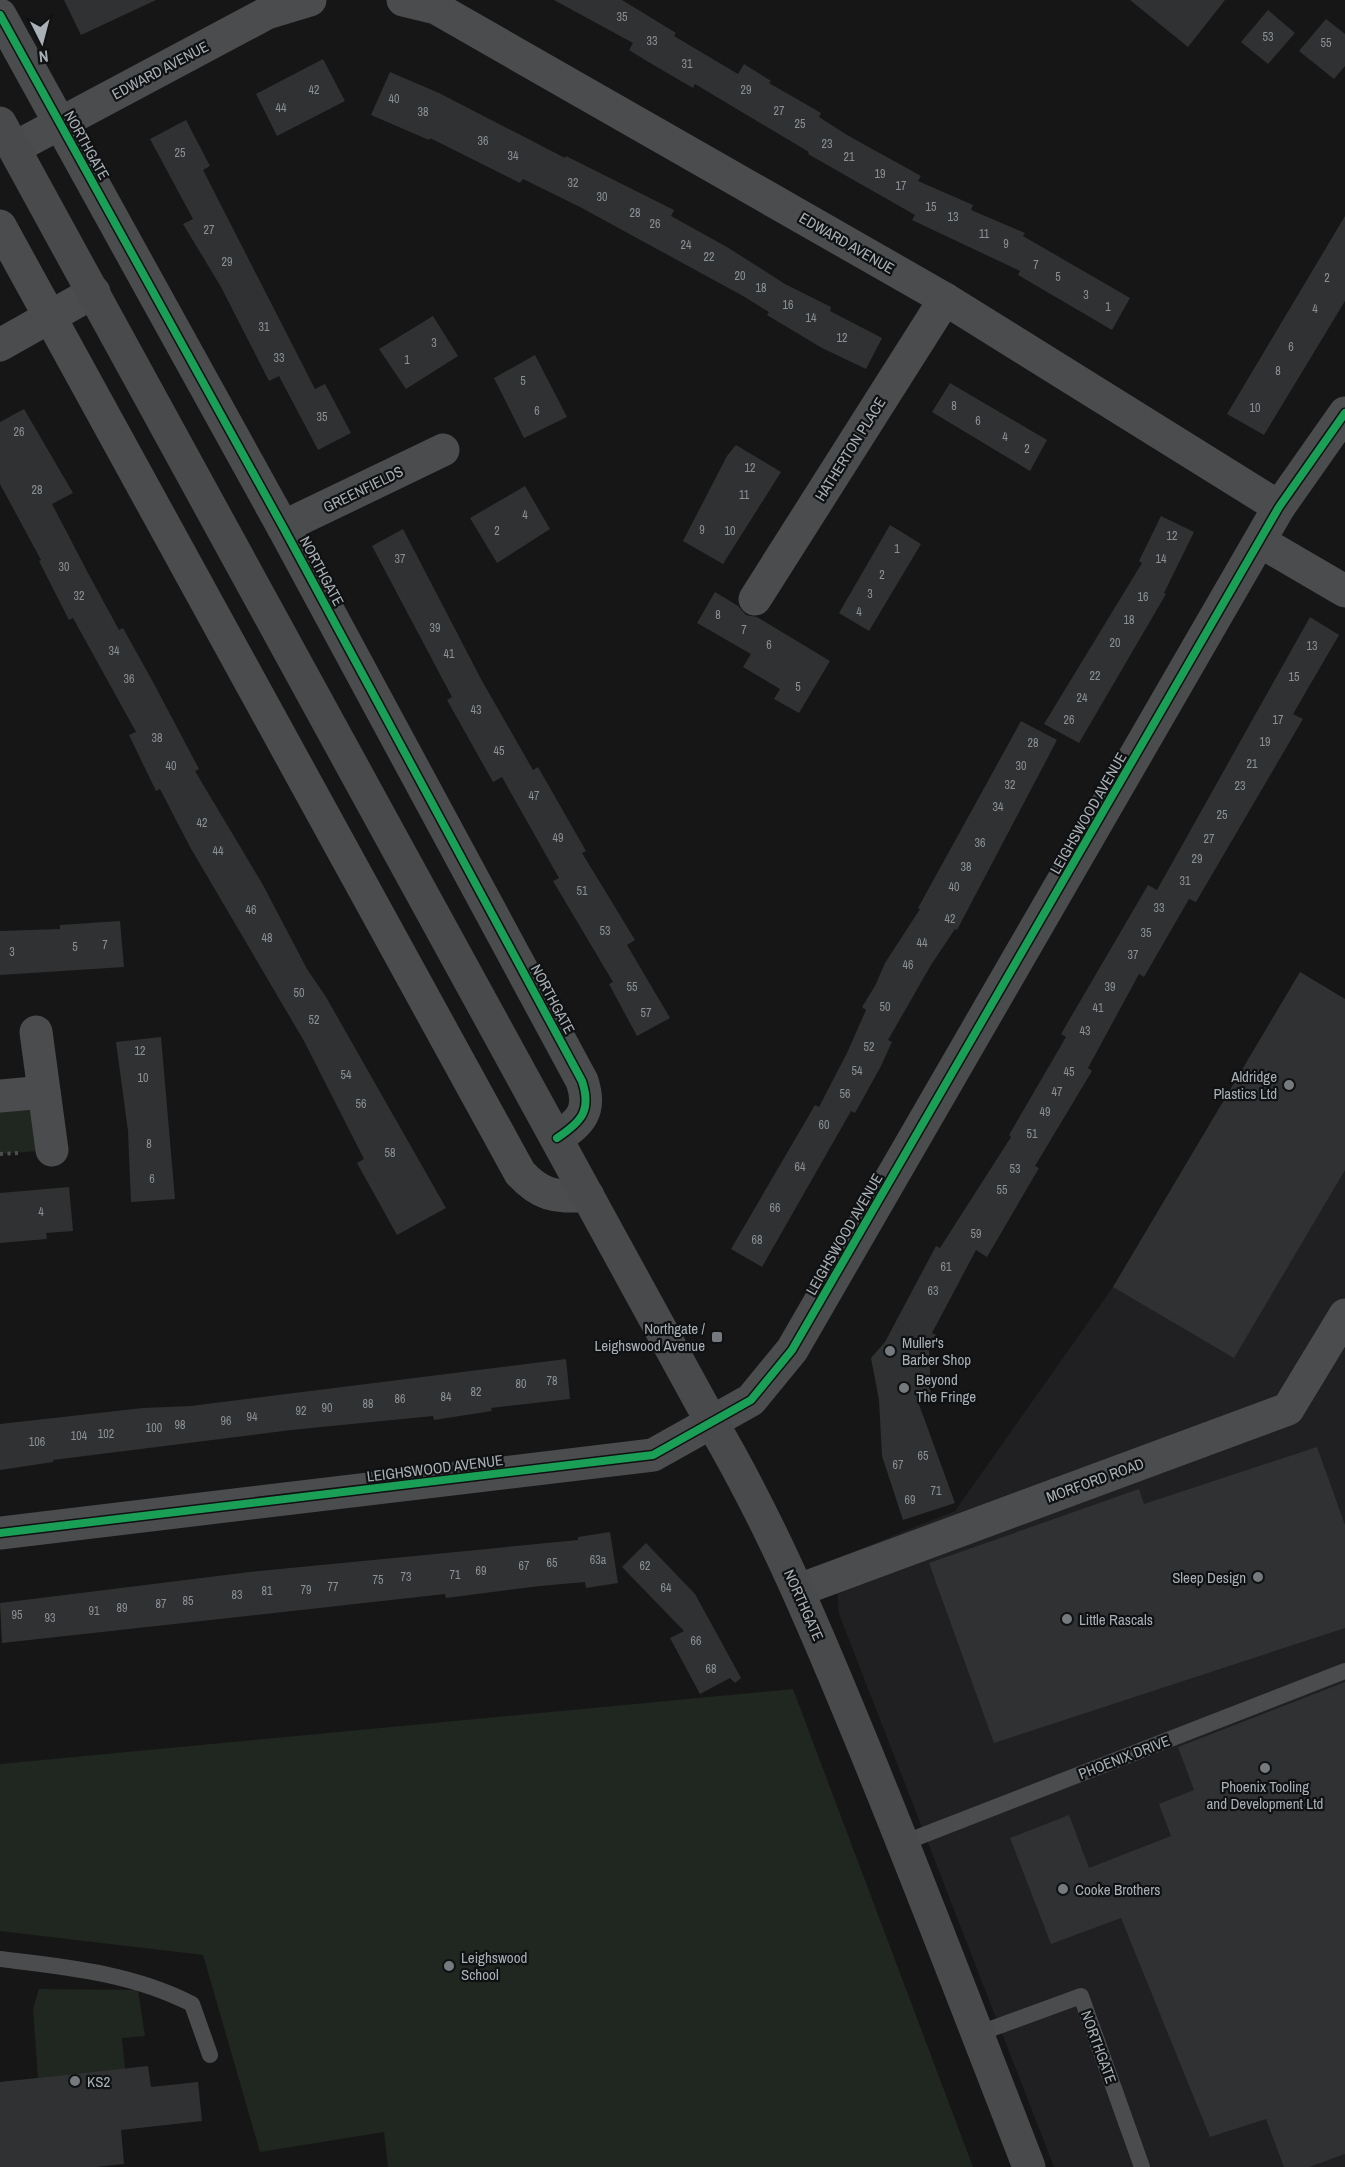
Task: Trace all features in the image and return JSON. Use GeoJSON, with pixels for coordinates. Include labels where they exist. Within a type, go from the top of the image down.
{"type":"FeatureCollection","features":[{"type":"Feature","properties":{"kind":"main road","name":"NORTHGATE"},"geometry":{"type":"LineString","coordinates":[[7,135],[711,1423],[746,1481],[799,1590],[903,1843],[1029,2167]]}},
{"type":"Feature","properties":{"kind":"street","name":"EDWARD AVENUE"},"geometry":{"type":"LineString","coordinates":[[7,135],[59,123],[267,13],[310,0]]}},
{"type":"Feature","properties":{"kind":"street","name":"EDWARD AVENUE"},"geometry":{"type":"LineString","coordinates":[[403,0],[436,4],[945,299],[1279,507]]}},
{"type":"Feature","properties":{"kind":"street","name":"NORTHGATE"},"geometry":{"type":"LineString","coordinates":[[0,15],[283,527],[582,1081],[586,1095],[581,1118],[557,1138]]}},
{"type":"Feature","properties":{"kind":"street"},"geometry":{"type":"LineString","coordinates":[[0,226],[520,1173],[534,1189],[554,1196],[588,1196]]}},
{"type":"Feature","properties":{"kind":"street"},"geometry":{"type":"LineString","coordinates":[[0,345],[94,292]]}},
{"type":"Feature","properties":{"kind":"street","name":"HATHERTON PLACE"},"geometry":{"type":"LineString","coordinates":[[755,598],[945,299]]}},
{"type":"Feature","properties":{"kind":"street","name":"LEIGHSWOOD AVENUE"},"geometry":{"type":"LineString","coordinates":[[0,1533],[653,1455],[751,1400],[792,1350],[1261,542],[1279,507],[1345,412]]}},
{"type":"Feature","properties":{"kind":"street","name":"GREENFIELDS"},"geometry":{"type":"LineString","coordinates":[[283,527],[442,450]]}},
{"type":"Feature","properties":{"kind":"street"},"geometry":{"type":"LineString","coordinates":[[1261,542],[1345,591]]}},
{"type":"Feature","properties":{"kind":"street"},"geometry":{"type":"LineString","coordinates":[[36,1032],[52,1150]]}},
{"type":"Feature","properties":{"kind":"street"},"geometry":{"type":"LineString","coordinates":[[0,1096],[44,1092]]}},
{"type":"Feature","properties":{"kind":"street","name":"MORFORD ROAD"},"geometry":{"type":"LineString","coordinates":[[799,1590],[1288,1409],[1345,1315]]}},
{"type":"Feature","properties":{"kind":"lane","name":"PHOENIX DRIVE"},"geometry":{"type":"LineString","coordinates":[[903,1843],[1345,1671]]}},
{"type":"Feature","properties":{"kind":"lane"},"geometry":{"type":"LineString","coordinates":[[0,1959],[97,1972],[163,1989],[192,2004],[210,2055]]}},
{"type":"Feature","properties":{"kind":"lane","name":"NORTHGATE"},"geometry":{"type":"LineString","coordinates":[[977,2034],[1081,1996],[1142,2167]]}},
{"type":"Feature","properties":{"kind":"shaded area"},"geometry":{"type":"Polygon","coordinates":[[[1300,972],[1345,999],[1345,2167],[1054,2167],[839,1614],[835,1559],[955,1511],[1113,1287],[1300,972]]]}},
{"type":"Feature","properties":{"kind":"shaded area"},"geometry":{"type":"Polygon","coordinates":[[[44,1092],[52,1150],[0,1154],[0,1096],[44,1092]]]}},
{"type":"Feature","properties":{"kind":"shaded area","name":"Leighswood School"},"geometry":{"type":"Polygon","coordinates":[[[793,1689],[973,2167],[388,2167],[384,2132],[260,2152],[203,1955],[0,1931],[0,1764],[793,1689]]]}},
{"type":"Feature","properties":{"kind":"shaded area"},"geometry":{"type":"Polygon","coordinates":[[[39,1989],[138,1990],[145,2036],[122,2038],[125,2069],[38,2078],[33,2009],[39,1989]]]}},
{"type":"Feature","properties":{"kind":"building"},"geometry":{"type":"Polygon","coordinates":[[[64,0],[156,0],[81,35],[64,0]]]}},
{"type":"Feature","properties":{"kind":"building"},"geometry":{"type":"Polygon","coordinates":[[[554,0],[622,0],[676,33],[674,36],[738,74],[744,64],[771,81],[769,83],[821,113],[819,117],[847,135],[921,176],[918,181],[973,205],[971,210],[1025,233],[1023,236],[1130,298],[1112,330],[1018,275],[1020,271],[912,220],[915,215],[808,154],[809,152],[695,84],[693,88],[645,60],[629,50],[633,43],[554,0]]]}},
{"type":"Feature","properties":{"kind":"building"},"geometry":{"type":"Polygon","coordinates":[[[1130,0],[1225,0],[1188,47],[1130,0]]]}},
{"type":"Feature","properties":{"kind":"building"},"geometry":{"type":"Polygon","coordinates":[[[1268,10],[1295,33],[1268,64],[1241,42],[1268,10]]]}},
{"type":"Feature","properties":{"kind":"building"},"geometry":{"type":"Polygon","coordinates":[[[1326,19],[1345,34],[1345,66],[1334,79],[1299,51],[1326,19]]]}},
{"type":"Feature","properties":{"kind":"building"},"geometry":{"type":"Polygon","coordinates":[[[323,59],[345,101],[277,136],[256,94],[323,59]]]}},
{"type":"Feature","properties":{"kind":"building"},"geometry":{"type":"Polygon","coordinates":[[[390,72],[439,93],[565,158],[566,156],[674,210],[671,216],[727,247],[785,284],[831,307],[830,311],[882,338],[866,369],[822,348],[767,315],[769,312],[743,296],[580,207],[523,179],[520,183],[430,138],[429,140],[371,115],[390,72]]]}},
{"type":"Feature","properties":{"kind":"building"},"geometry":{"type":"Polygon","coordinates":[[[186,120],[210,166],[203,170],[315,389],[325,384],[351,433],[318,450],[279,376],[269,381],[221,287],[183,224],[193,219],[150,139],[186,120]]]}},
{"type":"Feature","properties":{"kind":"building"},"geometry":{"type":"Polygon","coordinates":[[[1345,216],[1345,301],[1264,435],[1227,414],[1345,216]]]}},
{"type":"Feature","properties":{"kind":"building"},"geometry":{"type":"Polygon","coordinates":[[[433,316],[458,356],[406,389],[379,349],[433,316]]]}},
{"type":"Feature","properties":{"kind":"building"},"geometry":{"type":"Polygon","coordinates":[[[535,355],[567,417],[524,438],[494,378],[535,355]]]}},
{"type":"Feature","properties":{"kind":"building"},"geometry":{"type":"Polygon","coordinates":[[[950,383],[1047,440],[1030,471],[932,412],[950,383]]]}},
{"type":"Feature","properties":{"kind":"building"},"geometry":{"type":"Polygon","coordinates":[[[24,409],[73,493],[52,504],[88,573],[119,630],[123,628],[153,682],[199,769],[195,771],[263,885],[307,969],[326,997],[446,1208],[397,1235],[357,1163],[364,1159],[304,1041],[190,847],[160,789],[156,791],[129,735],[136,732],[73,618],[69,620],[39,561],[41,560],[0,484],[0,422],[24,409]]]}},
{"type":"Feature","properties":{"kind":"building"},"geometry":{"type":"Polygon","coordinates":[[[736,445],[781,472],[723,564],[683,541],[727,456],[736,445]]]}},
{"type":"Feature","properties":{"kind":"building"},"geometry":{"type":"Polygon","coordinates":[[[525,486],[550,529],[497,563],[470,518],[525,486]]]}},
{"type":"Feature","properties":{"kind":"building"},"geometry":{"type":"Polygon","coordinates":[[[1161,516],[1194,532],[1164,593],[1166,594],[1079,743],[1044,724],[1142,563],[1139,561],[1161,516]]]}},
{"type":"Feature","properties":{"kind":"building"},"geometry":{"type":"Polygon","coordinates":[[[890,525],[921,544],[869,631],[839,613],[890,525]]]}},
{"type":"Feature","properties":{"kind":"building"},"geometry":{"type":"Polygon","coordinates":[[[403,529],[482,681],[533,770],[538,767],[586,851],[582,853],[635,940],[627,945],[670,1018],[637,1036],[609,984],[613,982],[553,881],[559,878],[502,777],[493,782],[447,700],[452,697],[372,546],[403,529]]]}},
{"type":"Feature","properties":{"kind":"building"},"geometry":{"type":"Polygon","coordinates":[[[715,592],[738,606],[746,615],[757,617],[830,661],[799,713],[774,699],[780,689],[743,667],[751,654],[697,623],[715,592]]]}},
{"type":"Feature","properties":{"kind":"building"},"geometry":{"type":"Polygon","coordinates":[[[1310,617],[1339,635],[1293,714],[1303,719],[1196,902],[1189,899],[1144,977],[1139,974],[1088,1068],[1092,1071],[1035,1166],[1039,1168],[987,1257],[976,1250],[932,1333],[936,1335],[929,1349],[931,1398],[917,1399],[955,1503],[903,1520],[882,1456],[879,1400],[871,1358],[885,1342],[936,1246],[940,1248],[1011,1137],[1009,1135],[1066,1037],[1061,1034],[1148,885],[1157,890],[1310,617]]]}},
{"type":"Feature","properties":{"kind":"building"},"geometry":{"type":"Polygon","coordinates":[[[1021,721],[1057,740],[957,930],[955,929],[931,965],[888,1040],[892,1042],[855,1113],[851,1111],[762,1267],[731,1249],[815,1105],[819,1107],[847,1053],[866,1010],[862,1007],[885,963],[920,909],[918,908],[1021,721]]]}},
{"type":"Feature","properties":{"kind":"building"},"geometry":{"type":"Polygon","coordinates":[[[120,921],[124,967],[0,975],[0,931],[60,929],[60,925],[120,921]]]}},
{"type":"Feature","properties":{"kind":"building","name":"Aldridge Plastics Ltd"},"geometry":{"type":"Polygon","coordinates":[[[1300,972],[1345,999],[1345,1170],[1234,1358],[1113,1287],[1300,972]]]}},
{"type":"Feature","properties":{"kind":"building"},"geometry":{"type":"Polygon","coordinates":[[[161,1037],[175,1199],[131,1202],[128,1131],[116,1042],[161,1037]]]}},
{"type":"Feature","properties":{"kind":"building"},"geometry":{"type":"Polygon","coordinates":[[[69,1187],[73,1231],[46,1233],[47,1239],[0,1243],[0,1193],[69,1187]]]}},
{"type":"Feature","properties":{"kind":"building"},"geometry":{"type":"Polygon","coordinates":[[[566,1359],[570,1399],[491,1408],[492,1411],[434,1420],[433,1416],[291,1430],[53,1460],[53,1462],[0,1470],[0,1424],[143,1408],[191,1406],[566,1359]]]}},
{"type":"Feature","properties":{"kind":"building"},"geometry":{"type":"Polygon","coordinates":[[[1317,1447],[1345,1525],[1345,1628],[994,1743],[929,1563],[1139,1489],[1144,1504],[1317,1447]]]}},
{"type":"Feature","properties":{"kind":"building"},"geometry":{"type":"Polygon","coordinates":[[[610,1532],[618,1583],[586,1588],[585,1582],[446,1598],[445,1594],[2,1643],[0,1603],[250,1572],[578,1540],[578,1537],[610,1532]]]}},
{"type":"Feature","properties":{"kind":"building"},"geometry":{"type":"Polygon","coordinates":[[[646,1543],[695,1594],[741,1678],[735,1683],[730,1678],[700,1694],[670,1638],[684,1631],[622,1567],[646,1543]]]}},
{"type":"Feature","properties":{"kind":"building"},"geometry":{"type":"Polygon","coordinates":[[[1345,1682],[1345,2154],[1309,2167],[1284,2167],[1266,2119],[1210,2137],[1121,1918],[1051,1944],[1010,1838],[1069,1815],[1089,1868],[1171,1836],[1159,1804],[1194,1790],[1178,1747],[1345,1682]]]}},
{"type":"Feature","properties":{"kind":"building","name":"KS2"},"geometry":{"type":"Polygon","coordinates":[[[148,2066],[151,2087],[198,2082],[202,2121],[121,2130],[124,2164],[96,2167],[0,2167],[0,2082],[148,2066]]]}},
{"type":"Feature","properties":{"kind":"cycle path"},"geometry":{"type":"LineString","coordinates":[[0,15],[283,527],[582,1081],[586,1100],[582,1115],[572,1127],[557,1138]]}},
{"type":"Feature","properties":{"kind":"cycle path"},"geometry":{"type":"LineString","coordinates":[[0,1533],[653,1455],[751,1400],[792,1350],[1279,507],[1345,413]]}},
{"type":"Feature","properties":{"kind":"place","name":"Aldridge Plastics Ltd"},"geometry":{"type":"Point","coordinates":[1289,1085]}},
{"type":"Feature","properties":{"kind":"place","name":"Northgate / Leighswood Avenue"},"geometry":{"type":"Point","coordinates":[717,1337]}},
{"type":"Feature","properties":{"kind":"place","name":"Muller's Barber Shop"},"geometry":{"type":"Point","coordinates":[890,1351]}},
{"type":"Feature","properties":{"kind":"place","name":"Beyond The Fringe"},"geometry":{"type":"Point","coordinates":[904,1388]}},
{"type":"Feature","properties":{"kind":"place","name":"Sleep Design"},"geometry":{"type":"Point","coordinates":[1258,1577]}},
{"type":"Feature","properties":{"kind":"place","name":"Little Rascals"},"geometry":{"type":"Point","coordinates":[1067,1619]}},
{"type":"Feature","properties":{"kind":"place","name":"Phoenix Tooling and Development Ltd"},"geometry":{"type":"Point","coordinates":[1265,1768]}},
{"type":"Feature","properties":{"kind":"place","name":"Cooke Brothers"},"geometry":{"type":"Point","coordinates":[1063,1889]}},
{"type":"Feature","properties":{"kind":"place","name":"Leighswood School"},"geometry":{"type":"Point","coordinates":[449,1966]}},
{"type":"Feature","properties":{"kind":"place","name":"KS2"},"geometry":{"type":"Point","coordinates":[75,2081]}}]}
